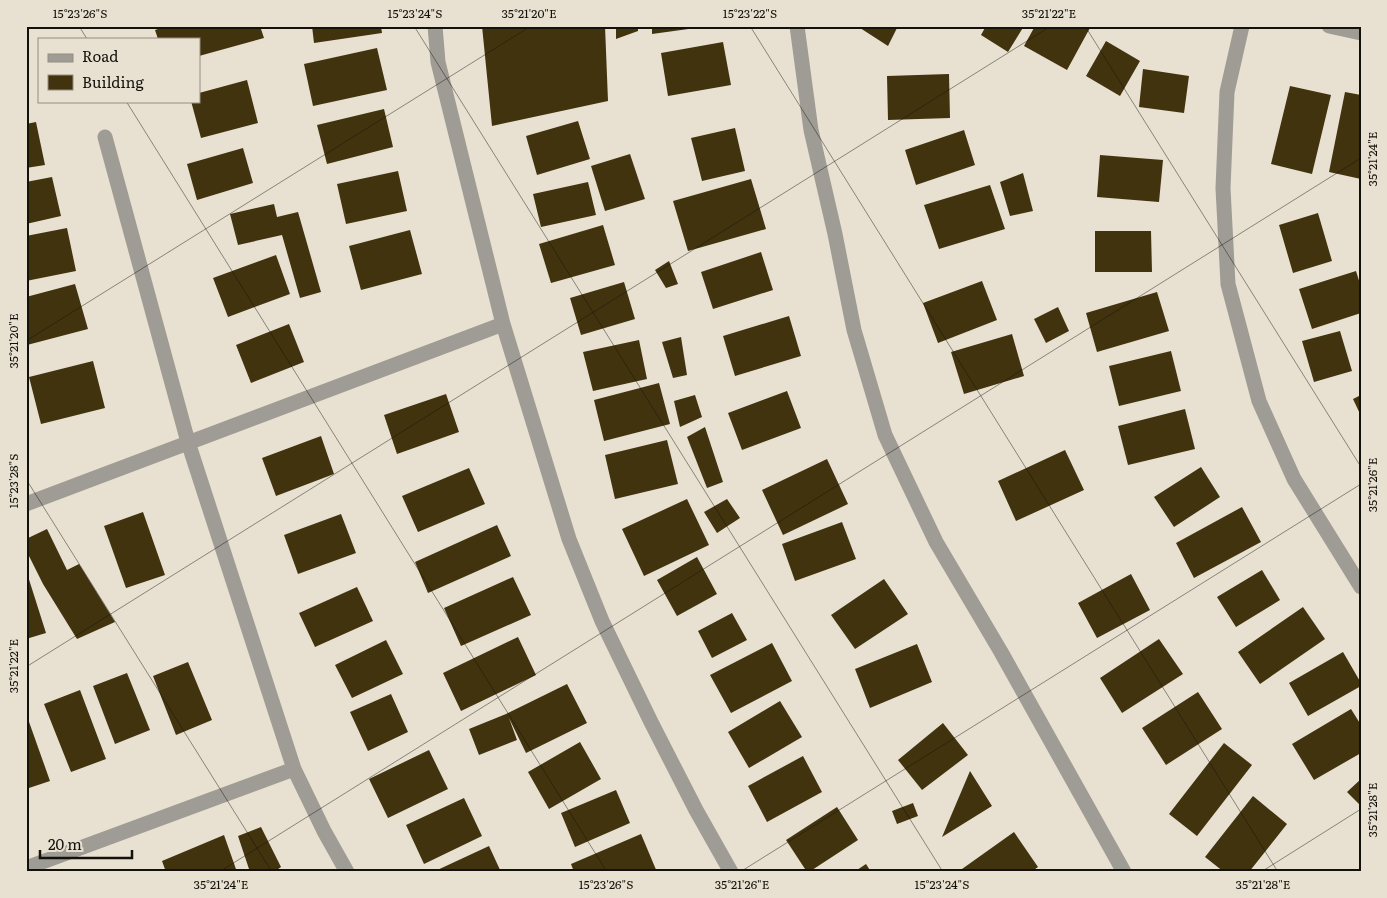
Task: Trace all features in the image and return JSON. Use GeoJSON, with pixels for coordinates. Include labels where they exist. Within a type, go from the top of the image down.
{"type":"FeatureCollection","features":[{"type":"Feature","properties":{"kind":"street"},"geometry":{"type":"LineString","coordinates":[[435,26],[438,62],[503,324],[568,539],[602,621],[683,784],[731,872]]}},
{"type":"Feature","properties":{"kind":"street"},"geometry":{"type":"LineString","coordinates":[[797,26],[811,130],[835,234],[854,330],[886,434],[936,542],[1001,652],[1124,872]]}},
{"type":"Feature","properties":{"kind":"street"},"geometry":{"type":"LineString","coordinates":[[1242,26],[1228,92],[1226,111],[1223,188],[1228,284],[1259,401],[1294,479],[1361,587]]}},
{"type":"Feature","properties":{"kind":"street"},"geometry":{"type":"LineString","coordinates":[[1328,26],[1361,33]]}},
{"type":"Feature","properties":{"kind":"street"},"geometry":{"type":"LineString","coordinates":[[105,137],[188,442],[294,770],[324,831],[347,872]]}},
{"type":"Feature","properties":{"kind":"street"},"geometry":{"type":"LineString","coordinates":[[26,504],[503,324]]}},
{"type":"Feature","properties":{"kind":"street"},"geometry":{"type":"LineString","coordinates":[[26,868],[294,770]]}},
{"type":"Feature","properties":{"kind":"building"},"geometry":{"type":"Polygon","coordinates":[[[167,26],[260,26],[264,38],[200,56],[200,38],[158,38],[155,30],[167,26]]]}},
{"type":"Feature","properties":{"kind":"building"},"geometry":{"type":"Polygon","coordinates":[[[312,26],[381,26],[382,33],[314,43],[312,26]]]}},
{"type":"Feature","properties":{"kind":"building"},"geometry":{"type":"Polygon","coordinates":[[[482,26],[605,26],[608,101],[492,126],[482,26]]]}},
{"type":"Feature","properties":{"kind":"building"},"geometry":{"type":"Polygon","coordinates":[[[616,26],[638,26],[638,31],[616,39],[616,26]]]}},
{"type":"Feature","properties":{"kind":"building"},"geometry":{"type":"Polygon","coordinates":[[[652,26],[703,26],[703,27],[652,34],[652,26]]]}},
{"type":"Feature","properties":{"kind":"building"},"geometry":{"type":"Polygon","coordinates":[[[857,26],[898,26],[888,46],[857,26]]]}},
{"type":"Feature","properties":{"kind":"building"},"geometry":{"type":"Polygon","coordinates":[[[986,26],[1024,26],[1008,52],[981,35],[986,26]]]}},
{"type":"Feature","properties":{"kind":"building"},"geometry":{"type":"Polygon","coordinates":[[[1035,26],[1091,26],[1067,70],[1024,46],[1035,26]]]}},
{"type":"Feature","properties":{"kind":"building"},"geometry":{"type":"Polygon","coordinates":[[[1106,41],[1140,61],[1120,96],[1086,76],[1106,41]]]}},
{"type":"Feature","properties":{"kind":"building"},"geometry":{"type":"Polygon","coordinates":[[[723,42],[731,85],[668,96],[661,53],[723,42]]]}},
{"type":"Feature","properties":{"kind":"building"},"geometry":{"type":"Polygon","coordinates":[[[377,48],[387,90],[313,106],[304,64],[377,48]]]}},
{"type":"Feature","properties":{"kind":"building"},"geometry":{"type":"Polygon","coordinates":[[[1143,69],[1189,76],[1184,113],[1139,107],[1143,69]]]}},
{"type":"Feature","properties":{"kind":"building"},"geometry":{"type":"Polygon","coordinates":[[[949,74],[950,118],[888,120],[887,76],[949,74]]]}},
{"type":"Feature","properties":{"kind":"building"},"geometry":{"type":"Polygon","coordinates":[[[247,80],[258,123],[201,138],[191,102],[200,102],[200,93],[247,80]]]}},
{"type":"Feature","properties":{"kind":"building"},"geometry":{"type":"Polygon","coordinates":[[[1290,86],[1331,95],[1312,174],[1271,164],[1290,86]]]}},
{"type":"Feature","properties":{"kind":"building"},"geometry":{"type":"Polygon","coordinates":[[[1345,92],[1361,95],[1361,179],[1329,172],[1345,92]]]}},
{"type":"Feature","properties":{"kind":"building"},"geometry":{"type":"Polygon","coordinates":[[[384,109],[393,147],[327,164],[317,125],[384,109]]]}},
{"type":"Feature","properties":{"kind":"building"},"geometry":{"type":"Polygon","coordinates":[[[578,121],[590,159],[537,175],[526,136],[578,121]]]}},
{"type":"Feature","properties":{"kind":"building"},"geometry":{"type":"Polygon","coordinates":[[[36,122],[45,165],[26,168],[26,124],[36,122]]]}},
{"type":"Feature","properties":{"kind":"building"},"geometry":{"type":"Polygon","coordinates":[[[735,128],[745,171],[702,181],[691,138],[735,128]]]}},
{"type":"Feature","properties":{"kind":"building"},"geometry":{"type":"Polygon","coordinates":[[[964,130],[975,165],[916,185],[905,150],[964,130]]]}},
{"type":"Feature","properties":{"kind":"building"},"geometry":{"type":"Polygon","coordinates":[[[243,148],[253,183],[197,200],[187,164],[243,148]]]}},
{"type":"Feature","properties":{"kind":"building"},"geometry":{"type":"Polygon","coordinates":[[[630,154],[645,199],[605,211],[591,166],[630,154]]]}},
{"type":"Feature","properties":{"kind":"building"},"geometry":{"type":"Polygon","coordinates":[[[1100,155],[1163,160],[1159,202],[1097,197],[1100,155]]]}},
{"type":"Feature","properties":{"kind":"building"},"geometry":{"type":"Polygon","coordinates":[[[398,171],[407,211],[346,224],[337,184],[398,171]]]}},
{"type":"Feature","properties":{"kind":"building"},"geometry":{"type":"Polygon","coordinates":[[[1023,173],[1033,211],[1010,216],[1000,182],[1023,173]]]}},
{"type":"Feature","properties":{"kind":"building"},"geometry":{"type":"Polygon","coordinates":[[[52,177],[61,216],[26,224],[26,182],[52,177]]]}},
{"type":"Feature","properties":{"kind":"building"},"geometry":{"type":"Polygon","coordinates":[[[751,179],[766,229],[688,251],[673,201],[751,179]]]}},
{"type":"Feature","properties":{"kind":"building"},"geometry":{"type":"Polygon","coordinates":[[[588,182],[596,215],[541,227],[533,194],[588,182]]]}},
{"type":"Feature","properties":{"kind":"building"},"geometry":{"type":"Polygon","coordinates":[[[990,185],[1005,229],[939,249],[924,205],[990,185]]]}},
{"type":"Feature","properties":{"kind":"building"},"geometry":{"type":"Polygon","coordinates":[[[274,204],[277,217],[298,212],[321,292],[300,298],[282,235],[238,245],[230,214],[274,204]]]}},
{"type":"Feature","properties":{"kind":"building"},"geometry":{"type":"Polygon","coordinates":[[[1318,213],[1332,261],[1293,273],[1279,225],[1318,213]]]}},
{"type":"Feature","properties":{"kind":"building"},"geometry":{"type":"Polygon","coordinates":[[[603,225],[615,265],[551,283],[539,244],[603,225]]]}},
{"type":"Feature","properties":{"kind":"building"},"geometry":{"type":"Polygon","coordinates":[[[67,228],[76,271],[26,281],[26,236],[67,228]]]}},
{"type":"Feature","properties":{"kind":"building"},"geometry":{"type":"Polygon","coordinates":[[[410,230],[422,274],[361,290],[349,246],[410,230]]]}},
{"type":"Feature","properties":{"kind":"building"},"geometry":{"type":"Polygon","coordinates":[[[1095,231],[1151,231],[1152,272],[1095,272],[1095,231]]]}},
{"type":"Feature","properties":{"kind":"building"},"geometry":{"type":"Polygon","coordinates":[[[761,252],[773,290],[713,309],[701,272],[761,252]]]}},
{"type":"Feature","properties":{"kind":"building"},"geometry":{"type":"Polygon","coordinates":[[[276,255],[290,294],[228,317],[213,278],[276,255]]]}},
{"type":"Feature","properties":{"kind":"building"},"geometry":{"type":"Polygon","coordinates":[[[669,261],[678,284],[666,288],[655,270],[669,261]]]}},
{"type":"Feature","properties":{"kind":"building"},"geometry":{"type":"Polygon","coordinates":[[[1356,271],[1361,287],[1361,313],[1312,329],[1299,289],[1356,271]]]}},
{"type":"Feature","properties":{"kind":"building"},"geometry":{"type":"Polygon","coordinates":[[[982,281],[997,320],[938,343],[923,303],[982,281]]]}},
{"type":"Feature","properties":{"kind":"building"},"geometry":{"type":"Polygon","coordinates":[[[624,282],[635,319],[581,335],[570,298],[624,282]]]}},
{"type":"Feature","properties":{"kind":"building"},"geometry":{"type":"Polygon","coordinates":[[[75,284],[88,329],[27,345],[26,297],[75,284]]]}},
{"type":"Feature","properties":{"kind":"building"},"geometry":{"type":"Polygon","coordinates":[[[1157,292],[1169,331],[1097,352],[1086,313],[1157,292]]]}},
{"type":"Feature","properties":{"kind":"building"},"geometry":{"type":"Polygon","coordinates":[[[1058,307],[1069,331],[1046,343],[1034,319],[1058,307]]]}},
{"type":"Feature","properties":{"kind":"building"},"geometry":{"type":"Polygon","coordinates":[[[789,316],[801,356],[735,376],[723,336],[789,316]]]}},
{"type":"Feature","properties":{"kind":"building"},"geometry":{"type":"Polygon","coordinates":[[[289,324],[304,362],[251,383],[236,345],[289,324]]]}},
{"type":"Feature","properties":{"kind":"building"},"geometry":{"type":"Polygon","coordinates":[[[1340,331],[1352,371],[1314,382],[1302,341],[1340,331]]]}},
{"type":"Feature","properties":{"kind":"building"},"geometry":{"type":"Polygon","coordinates":[[[1012,334],[1024,376],[964,394],[951,352],[1012,334]]]}},
{"type":"Feature","properties":{"kind":"building"},"geometry":{"type":"Polygon","coordinates":[[[681,337],[687,375],[673,378],[662,342],[681,337]]]}},
{"type":"Feature","properties":{"kind":"building"},"geometry":{"type":"Polygon","coordinates":[[[639,340],[647,379],[593,391],[583,352],[639,340]]]}},
{"type":"Feature","properties":{"kind":"building"},"geometry":{"type":"Polygon","coordinates":[[[1171,351],[1181,391],[1119,406],[1109,366],[1171,351]]]}},
{"type":"Feature","properties":{"kind":"building"},"geometry":{"type":"Polygon","coordinates":[[[93,361],[105,408],[41,424],[29,377],[93,361]]]}},
{"type":"Feature","properties":{"kind":"building"},"geometry":{"type":"Polygon","coordinates":[[[659,383],[670,424],[604,441],[594,400],[659,383]]]}},
{"type":"Feature","properties":{"kind":"building"},"geometry":{"type":"Polygon","coordinates":[[[787,391],[801,428],[742,450],[728,413],[787,391]]]}},
{"type":"Feature","properties":{"kind":"building"},"geometry":{"type":"Polygon","coordinates":[[[446,394],[459,432],[397,454],[384,415],[446,394]]]}},
{"type":"Feature","properties":{"kind":"building"},"geometry":{"type":"Polygon","coordinates":[[[695,395],[702,417],[680,427],[674,401],[695,395]]]}},
{"type":"Feature","properties":{"kind":"building"},"geometry":{"type":"Polygon","coordinates":[[[1361,395],[1361,416],[1353,399],[1361,395]]]}},
{"type":"Feature","properties":{"kind":"building"},"geometry":{"type":"Polygon","coordinates":[[[1185,409],[1195,449],[1128,465],[1118,426],[1185,409]]]}},
{"type":"Feature","properties":{"kind":"building"},"geometry":{"type":"Polygon","coordinates":[[[705,427],[723,482],[707,488],[687,437],[705,427]]]}},
{"type":"Feature","properties":{"kind":"building"},"geometry":{"type":"Polygon","coordinates":[[[321,436],[334,474],[276,496],[262,458],[321,436]]]}},
{"type":"Feature","properties":{"kind":"building"},"geometry":{"type":"Polygon","coordinates":[[[667,440],[678,484],[615,499],[605,455],[667,440]]]}},
{"type":"Feature","properties":{"kind":"building"},"geometry":{"type":"Polygon","coordinates":[[[1065,450],[1084,490],[1016,521],[998,481],[1065,450]]]}},
{"type":"Feature","properties":{"kind":"building"},"geometry":{"type":"Polygon","coordinates":[[[827,459],[848,504],[783,535],[762,490],[827,459]]]}},
{"type":"Feature","properties":{"kind":"building"},"geometry":{"type":"Polygon","coordinates":[[[1201,467],[1220,497],[1174,527],[1154,497],[1201,467]]]}},
{"type":"Feature","properties":{"kind":"building"},"geometry":{"type":"Polygon","coordinates":[[[469,468],[485,504],[418,532],[402,496],[469,468]]]}},
{"type":"Feature","properties":{"kind":"building"},"geometry":{"type":"Polygon","coordinates":[[[687,499],[709,545],[644,576],[622,529],[687,499]]]}},
{"type":"Feature","properties":{"kind":"building"},"geometry":{"type":"Polygon","coordinates":[[[727,499],[740,518],[717,533],[704,512],[727,499]]]}},
{"type":"Feature","properties":{"kind":"building"},"geometry":{"type":"Polygon","coordinates":[[[1242,507],[1261,542],[1194,578],[1176,543],[1242,507]]]}},
{"type":"Feature","properties":{"kind":"building"},"geometry":{"type":"Polygon","coordinates":[[[143,512],[165,575],[126,588],[104,526],[143,512]]]}},
{"type":"Feature","properties":{"kind":"building"},"geometry":{"type":"Polygon","coordinates":[[[341,514],[356,553],[298,574],[284,535],[341,514]]]}},
{"type":"Feature","properties":{"kind":"building"},"geometry":{"type":"Polygon","coordinates":[[[842,522],[856,559],[795,581],[782,544],[842,522]]]}},
{"type":"Feature","properties":{"kind":"building"},"geometry":{"type":"Polygon","coordinates":[[[497,525],[511,556],[428,593],[415,562],[497,525]]]}},
{"type":"Feature","properties":{"kind":"building"},"geometry":{"type":"Polygon","coordinates":[[[47,529],[67,570],[79,564],[115,622],[77,639],[43,584],[26,550],[26,539],[47,529]]]}},
{"type":"Feature","properties":{"kind":"building"},"geometry":{"type":"Polygon","coordinates":[[[697,557],[717,594],[677,616],[657,580],[697,557]]]}},
{"type":"Feature","properties":{"kind":"building"},"geometry":{"type":"Polygon","coordinates":[[[26,570],[46,633],[26,639],[26,570]]]}},
{"type":"Feature","properties":{"kind":"building"},"geometry":{"type":"Polygon","coordinates":[[[1262,570],[1280,600],[1236,627],[1217,597],[1262,570]]]}},
{"type":"Feature","properties":{"kind":"building"},"geometry":{"type":"Polygon","coordinates":[[[1131,574],[1150,610],[1097,638],[1078,603],[1131,574]]]}},
{"type":"Feature","properties":{"kind":"building"},"geometry":{"type":"Polygon","coordinates":[[[513,577],[531,615],[461,646],[444,608],[513,577]]]}},
{"type":"Feature","properties":{"kind":"building"},"geometry":{"type":"Polygon","coordinates":[[[884,579],[908,614],[855,649],[831,615],[884,579]]]}},
{"type":"Feature","properties":{"kind":"building"},"geometry":{"type":"Polygon","coordinates":[[[357,587],[373,621],[315,647],[299,613],[357,587]]]}},
{"type":"Feature","properties":{"kind":"building"},"geometry":{"type":"Polygon","coordinates":[[[1303,607],[1325,639],[1260,684],[1238,652],[1303,607]]]}},
{"type":"Feature","properties":{"kind":"building"},"geometry":{"type":"Polygon","coordinates":[[[732,613],[747,640],[712,658],[698,631],[732,613]]]}},
{"type":"Feature","properties":{"kind":"building"},"geometry":{"type":"Polygon","coordinates":[[[518,637],[536,675],[461,711],[443,673],[518,637]]]}},
{"type":"Feature","properties":{"kind":"building"},"geometry":{"type":"Polygon","coordinates":[[[1159,639],[1183,674],[1122,713],[1100,678],[1159,639]]]}},
{"type":"Feature","properties":{"kind":"building"},"geometry":{"type":"Polygon","coordinates":[[[386,640],[403,674],[352,698],[335,665],[386,640]]]}},
{"type":"Feature","properties":{"kind":"building"},"geometry":{"type":"Polygon","coordinates":[[[772,643],[792,681],[731,713],[710,675],[772,643]]]}},
{"type":"Feature","properties":{"kind":"building"},"geometry":{"type":"Polygon","coordinates":[[[917,644],[932,682],[870,708],[855,669],[917,644]]]}},
{"type":"Feature","properties":{"kind":"building"},"geometry":{"type":"Polygon","coordinates":[[[1343,652],[1361,686],[1308,716],[1289,683],[1343,652]]]}},
{"type":"Feature","properties":{"kind":"building"},"geometry":{"type":"Polygon","coordinates":[[[188,662],[212,720],[176,735],[153,676],[188,662]]]}},
{"type":"Feature","properties":{"kind":"building"},"geometry":{"type":"Polygon","coordinates":[[[127,673],[150,730],[115,744],[93,686],[127,673]]]}},
{"type":"Feature","properties":{"kind":"building"},"geometry":{"type":"Polygon","coordinates":[[[567,684],[587,723],[526,753],[509,718],[517,740],[479,755],[469,729],[506,714],[567,684]]]}},
{"type":"Feature","properties":{"kind":"building"},"geometry":{"type":"Polygon","coordinates":[[[80,690],[106,759],[71,772],[44,704],[80,690]]]}},
{"type":"Feature","properties":{"kind":"building"},"geometry":{"type":"Polygon","coordinates":[[[1198,692],[1222,729],[1166,765],[1142,728],[1198,692]]]}},
{"type":"Feature","properties":{"kind":"building"},"geometry":{"type":"Polygon","coordinates":[[[391,694],[408,732],[368,751],[350,712],[391,694]]]}},
{"type":"Feature","properties":{"kind":"building"},"geometry":{"type":"Polygon","coordinates":[[[780,701],[802,737],[749,768],[728,732],[780,701]]]}},
{"type":"Feature","properties":{"kind":"building"},"geometry":{"type":"Polygon","coordinates":[[[1351,709],[1361,725],[1361,753],[1314,780],[1292,744],[1351,709]]]}},
{"type":"Feature","properties":{"kind":"building"},"geometry":{"type":"Polygon","coordinates":[[[28,719],[50,781],[26,789],[26,720],[28,719]]]}},
{"type":"Feature","properties":{"kind":"building"},"geometry":{"type":"Polygon","coordinates":[[[943,723],[968,755],[922,790],[898,760],[943,723]]]}},
{"type":"Feature","properties":{"kind":"building"},"geometry":{"type":"Polygon","coordinates":[[[580,742],[601,779],[549,809],[528,772],[580,742]]]}},
{"type":"Feature","properties":{"kind":"building"},"geometry":{"type":"Polygon","coordinates":[[[1224,743],[1252,765],[1197,836],[1169,814],[1224,743]]]}},
{"type":"Feature","properties":{"kind":"building"},"geometry":{"type":"Polygon","coordinates":[[[429,750],[448,789],[388,818],[369,779],[429,750]]]}},
{"type":"Feature","properties":{"kind":"building"},"geometry":{"type":"Polygon","coordinates":[[[803,756],[822,792],[767,822],[748,786],[803,756]]]}},
{"type":"Feature","properties":{"kind":"building"},"geometry":{"type":"Polygon","coordinates":[[[970,771],[992,806],[942,837],[970,771]]]}},
{"type":"Feature","properties":{"kind":"building"},"geometry":{"type":"Polygon","coordinates":[[[1361,779],[1361,806],[1347,792],[1361,779]]]}},
{"type":"Feature","properties":{"kind":"building"},"geometry":{"type":"Polygon","coordinates":[[[616,790],[630,823],[575,847],[561,813],[616,790]]]}},
{"type":"Feature","properties":{"kind":"building"},"geometry":{"type":"Polygon","coordinates":[[[1253,796],[1287,824],[1249,872],[1224,872],[1205,857],[1253,796]]]}},
{"type":"Feature","properties":{"kind":"building"},"geometry":{"type":"Polygon","coordinates":[[[464,798],[482,836],[424,864],[406,825],[464,798]]]}},
{"type":"Feature","properties":{"kind":"building"},"geometry":{"type":"Polygon","coordinates":[[[913,803],[918,816],[897,824],[892,811],[913,803]]]}},
{"type":"Feature","properties":{"kind":"building"},"geometry":{"type":"Polygon","coordinates":[[[837,807],[858,840],[807,872],[786,840],[837,807]]]}},
{"type":"Feature","properties":{"kind":"building"},"geometry":{"type":"Polygon","coordinates":[[[261,827],[281,867],[274,872],[250,872],[238,836],[261,827]]]}},
{"type":"Feature","properties":{"kind":"building"},"geometry":{"type":"Polygon","coordinates":[[[1014,832],[1038,867],[1031,872],[964,872],[962,869],[1014,832]]]}},
{"type":"Feature","properties":{"kind":"building"},"geometry":{"type":"Polygon","coordinates":[[[641,834],[657,872],[574,872],[571,864],[641,834]]]}},
{"type":"Feature","properties":{"kind":"building"},"geometry":{"type":"Polygon","coordinates":[[[224,835],[237,872],[166,872],[162,861],[224,835]]]}},
{"type":"Feature","properties":{"kind":"building"},"geometry":{"type":"Polygon","coordinates":[[[489,846],[501,872],[433,872],[489,846]]]}},
{"type":"Feature","properties":{"kind":"building"},"geometry":{"type":"Polygon","coordinates":[[[866,864],[871,872],[854,872],[866,864]]]}}]}
